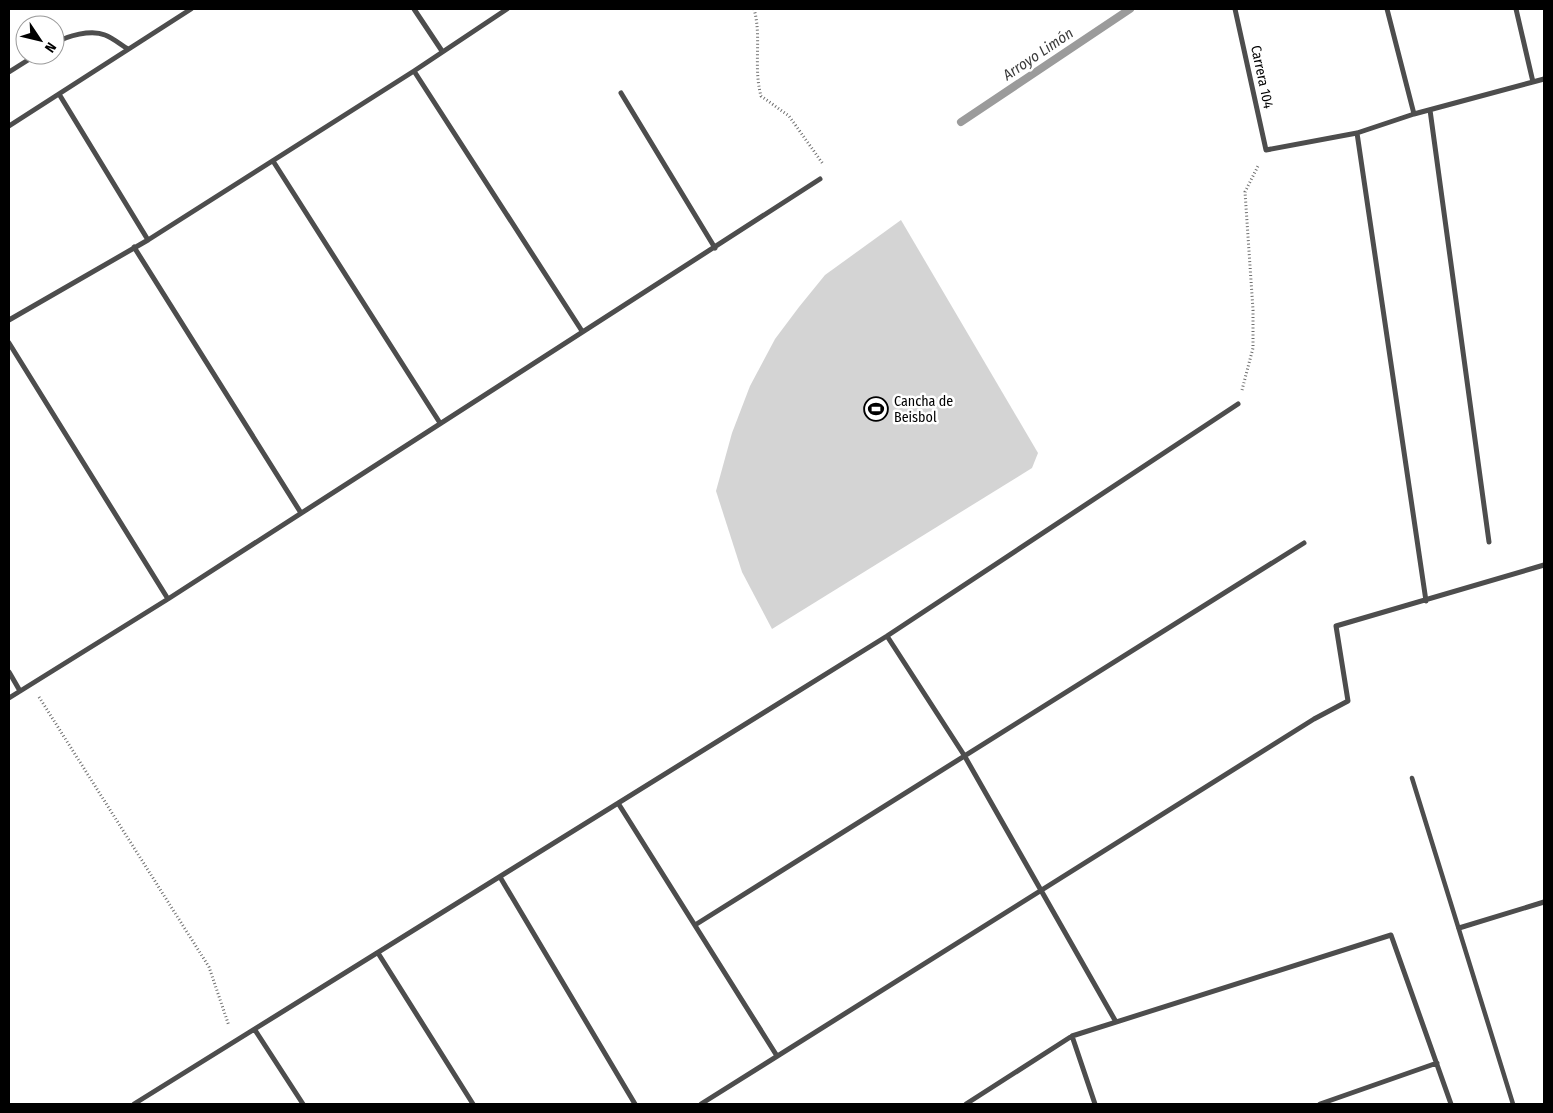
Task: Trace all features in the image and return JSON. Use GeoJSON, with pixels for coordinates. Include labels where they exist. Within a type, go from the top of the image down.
{"type":"FeatureCollection","features":[{"type":"Feature","properties":{"kind":"street"},"geometry":{"type":"LineString","coordinates":[[9,126],[191,9]]}},
{"type":"Feature","properties":{"kind":"street"},"geometry":{"type":"LineString","coordinates":[[414,9],[442,52]]}},
{"type":"Feature","properties":{"kind":"street"},"geometry":{"type":"LineString","coordinates":[[9,320],[148,240],[414,71],[506,9]]}},
{"type":"Feature","properties":{"kind":"street","name":"Carrera 104"},"geometry":{"type":"LineString","coordinates":[[1236,9],[1266,150]]}},
{"type":"Feature","properties":{"kind":"street"},"geometry":{"type":"LineString","coordinates":[[1387,9],[1414,114]]}},
{"type":"Feature","properties":{"kind":"street"},"geometry":{"type":"LineString","coordinates":[[1516,9],[1533,82]]}},
{"type":"Feature","properties":{"kind":"street"},"geometry":{"type":"LineString","coordinates":[[65,38],[88,33],[104,34],[128,49]]}},
{"type":"Feature","properties":{"kind":"street"},"geometry":{"type":"LineString","coordinates":[[414,71],[582,331]]}},
{"type":"Feature","properties":{"kind":"street"},"geometry":{"type":"LineString","coordinates":[[1266,150],[1357,133],[1414,114],[1544,79]]}},
{"type":"Feature","properties":{"kind":"street"},"geometry":{"type":"LineString","coordinates":[[621,93],[715,248]]}},
{"type":"Feature","properties":{"kind":"street"},"geometry":{"type":"LineString","coordinates":[[59,94],[148,240]]}},
{"type":"Feature","properties":{"kind":"street"},"geometry":{"type":"LineString","coordinates":[[1430,110],[1489,542]]}},
{"type":"Feature","properties":{"kind":"street"},"geometry":{"type":"LineString","coordinates":[[1357,133],[1426,601]]}},
{"type":"Feature","properties":{"kind":"street"},"geometry":{"type":"LineString","coordinates":[[273,161],[440,423]]}},
{"type":"Feature","properties":{"kind":"street"},"geometry":{"type":"LineString","coordinates":[[9,698],[168,599],[820,179]]}},
{"type":"Feature","properties":{"kind":"street"},"geometry":{"type":"LineString","coordinates":[[134,247],[301,513]]}},
{"type":"Feature","properties":{"kind":"street"},"geometry":{"type":"LineString","coordinates":[[9,343],[168,599]]}},
{"type":"Feature","properties":{"kind":"street"},"geometry":{"type":"LineString","coordinates":[[134,1104],[887,636],[1238,404]]}},
{"type":"Feature","properties":{"kind":"street"},"geometry":{"type":"LineString","coordinates":[[694,925],[1304,542]]}},
{"type":"Feature","properties":{"kind":"street"},"geometry":{"type":"LineString","coordinates":[[701,1104],[1041,889],[1314,719],[1348,701],[1336,626],[1544,565]]}},
{"type":"Feature","properties":{"kind":"street"},"geometry":{"type":"LineString","coordinates":[[887,636],[964,755],[1116,1022]]}},
{"type":"Feature","properties":{"kind":"street"},"geometry":{"type":"LineString","coordinates":[[9,672],[20,691]]}},
{"type":"Feature","properties":{"kind":"street"},"geometry":{"type":"LineString","coordinates":[[1412,778],[1513,1104]]}},
{"type":"Feature","properties":{"kind":"street"},"geometry":{"type":"LineString","coordinates":[[618,803],[777,1056]]}},
{"type":"Feature","properties":{"kind":"street"},"geometry":{"type":"LineString","coordinates":[[500,877],[635,1104]]}},
{"type":"Feature","properties":{"kind":"street"},"geometry":{"type":"LineString","coordinates":[[1459,928],[1544,902]]}},
{"type":"Feature","properties":{"kind":"street"},"geometry":{"type":"LineString","coordinates":[[966,1104],[1072,1036],[1391,934],[1451,1104]]}},
{"type":"Feature","properties":{"kind":"street"},"geometry":{"type":"LineString","coordinates":[[378,953],[473,1104]]}},
{"type":"Feature","properties":{"kind":"street"},"geometry":{"type":"LineString","coordinates":[[255,1030],[303,1104]]}},
{"type":"Feature","properties":{"kind":"street"},"geometry":{"type":"LineString","coordinates":[[1072,1036],[1095,1104]]}},
{"type":"Feature","properties":{"kind":"street"},"geometry":{"type":"LineString","coordinates":[[1320,1104],[1437,1064]]}},
{"type":"Feature","properties":{"kind":"path"},"geometry":{"type":"LineString","coordinates":[[754,9],[758,24],[756,53],[761,96],[789,116],[801,130],[824,166],[820,179]]}},
{"type":"Feature","properties":{"kind":"path"},"geometry":{"type":"LineString","coordinates":[[1238,404],[1252,348],[1253,310],[1245,192],[1266,150]]}},
{"type":"Feature","properties":{"kind":"path"},"geometry":{"type":"LineString","coordinates":[[30,684],[209,967],[230,1028],[225,1048]]}},
{"type":"Feature","properties":{"kind":"shaded area","name":"Cancha de Beisbol"},"geometry":{"type":"Polygon","coordinates":[[[901,220],[1038,453],[1032,468],[772,629],[742,572],[716,491],[732,433],[750,386],[775,339],[799,307],[825,275],[901,220]]]}},
{"type":"Feature","properties":{"kind":"waterway","name":"Arroyo Limón"},"geometry":{"type":"LineString","coordinates":[[961,122],[1130,9]]}},
{"type":"Feature","properties":{"kind":"place","name":"Cancha de Beisbol"},"geometry":{"type":"Point","coordinates":[876,409]}}]}
